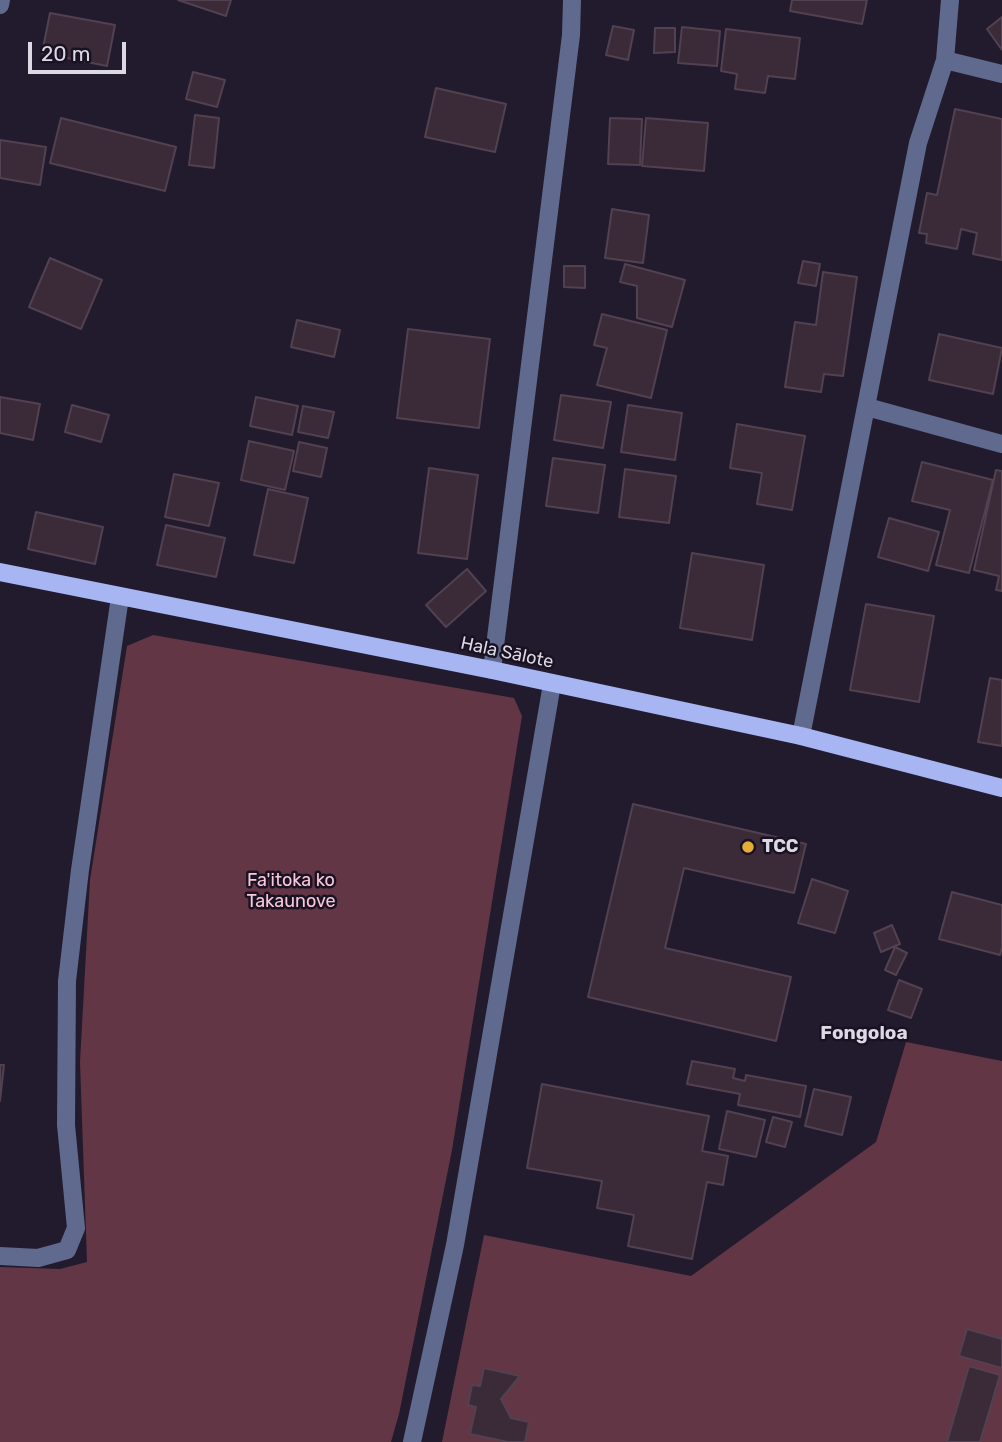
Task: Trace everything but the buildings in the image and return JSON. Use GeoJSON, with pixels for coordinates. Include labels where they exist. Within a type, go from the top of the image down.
{"type":"FeatureCollection","features":[{"type":"Feature","properties":{"kind":"main road","name":"Hala Sālote"},"geometry":{"type":"LineString","coordinates":[[0,572],[492,670],[801,736],[1002,788]]}},
{"type":"Feature","properties":{"kind":"street"},"geometry":{"type":"LineString","coordinates":[[492,670],[568,62],[572,0]]}},
{"type":"Feature","properties":{"kind":"street"},"geometry":{"type":"LineString","coordinates":[[801,736],[918,143],[945,60],[950,0]]}},
{"type":"Feature","properties":{"kind":"street"},"geometry":{"type":"LineString","coordinates":[[945,60],[1002,74]]}},
{"type":"Feature","properties":{"kind":"street"},"geometry":{"type":"LineString","coordinates":[[867,407],[1002,444]]}},
{"type":"Feature","properties":{"kind":"street"},"geometry":{"type":"LineString","coordinates":[[0,1256],[38,1258],[67,1250],[76,1228],[66,1125],[67,981],[80,870],[120,597]]}},
{"type":"Feature","properties":{"kind":"street"},"geometry":{"type":"LineString","coordinates":[[412,1442],[455,1245],[552,684]]}},
{"type":"Feature","properties":{"kind":"green space","name":"Fa'itoka ko Takaunove"},"geometry":{"type":"Polygon","coordinates":[[[153,635],[514,698],[522,716],[452,1150],[399,1414],[391,1442],[0,1442],[0,1267],[60,1269],[87,1262],[80,1062],[90,880],[127,646],[153,635]]]}},
{"type":"Feature","properties":{"kind":"green space"},"geometry":{"type":"Polygon","coordinates":[[[906,1042],[1002,1061],[1002,1442],[442,1442],[484,1235],[691,1276],[876,1142],[906,1042]]]}},
{"type":"Feature","properties":{"kind":"place","name":"TCC"},"geometry":{"type":"Point","coordinates":[748,847]}},
{"type":"Feature","properties":{"kind":"district","name":"Fongoloa"},"geometry":{"type":"Point","coordinates":[864,1034]}}]}
